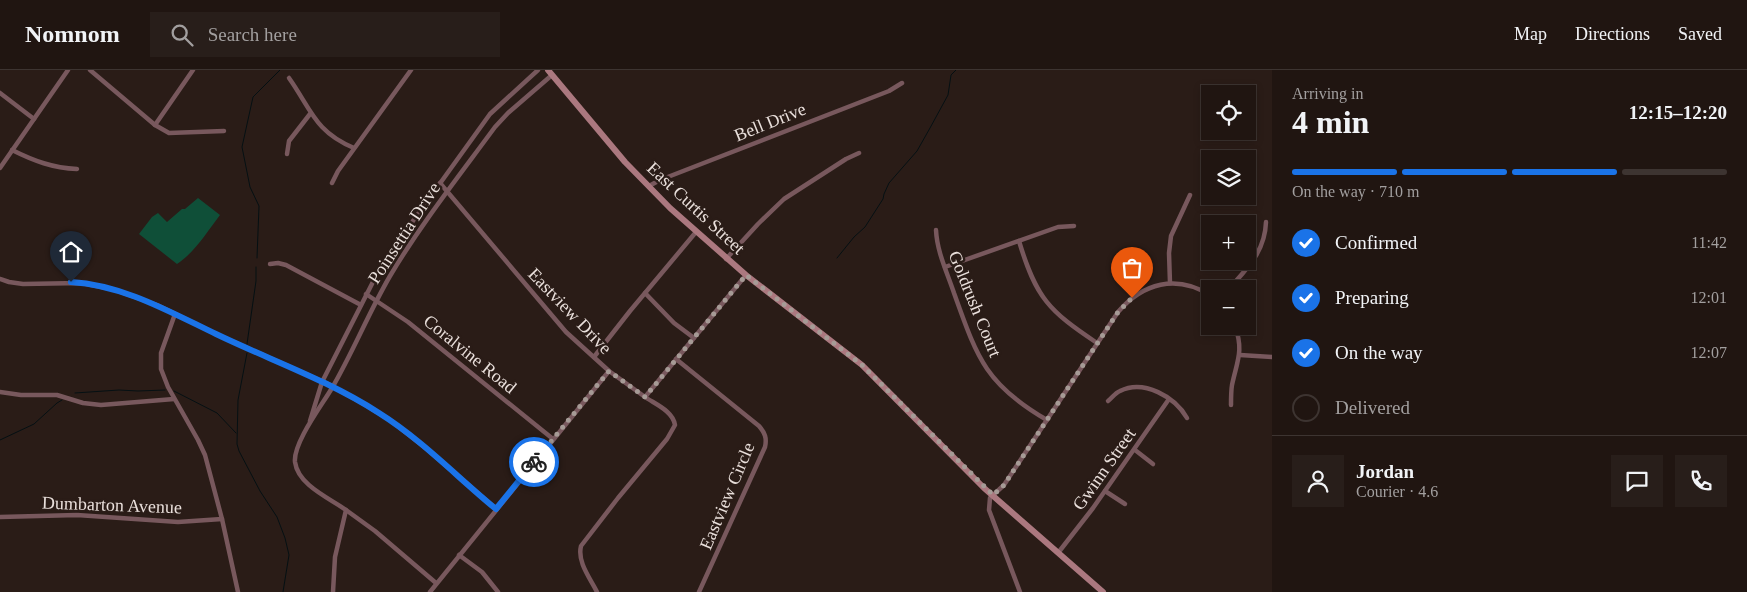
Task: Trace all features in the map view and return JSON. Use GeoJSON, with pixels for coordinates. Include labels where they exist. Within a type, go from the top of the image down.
{"type":"FeatureCollection","features":[{"type":"Feature","properties":{"kind":"main road","name":"East Curtis Street"},"geometry":{"type":"LineString","coordinates":[[550,72],[626,162],[696,232],[726,259],[862,365],[993,495],[1103,592]]}},
{"type":"Feature","properties":{"kind":"street"},"geometry":{"type":"LineString","coordinates":[[0,168],[68,70]]}},
{"type":"Feature","properties":{"kind":"street"},"geometry":{"type":"LineString","coordinates":[[90,70],[155,125],[169,133],[224,131]]}},
{"type":"Feature","properties":{"kind":"street"},"geometry":{"type":"LineString","coordinates":[[155,125],[193,70]]}},
{"type":"Feature","properties":{"kind":"street"},"geometry":{"type":"LineString","coordinates":[[332,183],[354,148],[411,70]]}},
{"type":"Feature","properties":{"kind":"street","name":"Poinsettia Drive"},"geometry":{"type":"LineString","coordinates":[[436,583],[375,531],[308,484],[297,470],[295,463],[296,454],[308,426],[322,382],[366,294],[387,257],[490,114],[538,70]]}},
{"type":"Feature","properties":{"kind":"street","name":"Poinsettia Drive"},"geometry":{"type":"LineString","coordinates":[[308,426],[333,387],[377,300],[410,245],[495,127],[550,72]]}},
{"type":"Feature","properties":{"kind":"street"},"geometry":{"type":"LineString","coordinates":[[289,78],[310,114],[330,135],[341,143],[354,148]]}},
{"type":"Feature","properties":{"kind":"street","name":"Bell Drive"},"geometry":{"type":"LineString","coordinates":[[649,186],[660,180],[889,91],[902,82]]}},
{"type":"Feature","properties":{"kind":"street"},"geometry":{"type":"LineString","coordinates":[[0,93],[34,119]]}},
{"type":"Feature","properties":{"kind":"street"},"geometry":{"type":"LineString","coordinates":[[287,154],[289,141],[310,114]]}},
{"type":"Feature","properties":{"kind":"street"},"geometry":{"type":"LineString","coordinates":[[12,150],[37,162],[53,167],[77,169]]}},
{"type":"Feature","properties":{"kind":"street"},"geometry":{"type":"LineString","coordinates":[[726,259],[784,199],[846,159],[859,153]]}},
{"type":"Feature","properties":{"kind":"street","name":"Eastview Drive"},"geometry":{"type":"LineString","coordinates":[[440,183],[552,318],[609,371],[645,397]]}},
{"type":"Feature","properties":{"kind":"street"},"geometry":{"type":"LineString","coordinates":[[1170,283],[1169,252],[1171,236],[1190,195]]}},
{"type":"Feature","properties":{"kind":"street"},"geometry":{"type":"LineString","coordinates":[[1236,280],[1256,256],[1264,238],[1266,222]]}},
{"type":"Feature","properties":{"kind":"street"},"geometry":{"type":"LineString","coordinates":[[945,267],[1062,226],[1074,226]]}},
{"type":"Feature","properties":{"kind":"street","name":"Goldrush Court"},"geometry":{"type":"LineString","coordinates":[[936,230],[937,245],[972,342],[985,367],[1008,393],[1025,407],[1047,420]]}},
{"type":"Feature","properties":{"kind":"street"},"geometry":{"type":"LineString","coordinates":[[594,357],[644,293],[696,232]]}},
{"type":"Feature","properties":{"kind":"street"},"geometry":{"type":"LineString","coordinates":[[1020,241],[1032,279],[1047,303],[1061,318],[1098,343]]}},
{"type":"Feature","properties":{"kind":"street"},"geometry":{"type":"LineString","coordinates":[[270,264],[286,265],[361,305]]}},
{"type":"Feature","properties":{"kind":"street"},"geometry":{"type":"LineString","coordinates":[[597,592],[581,561],[581,546],[667,439],[675,424],[673,418],[667,412],[645,397],[746,275]]}},
{"type":"Feature","properties":{"kind":"street"},"geometry":{"type":"LineString","coordinates":[[0,279],[23,284],[71,282],[89,284],[139,298],[333,387],[380,414],[405,432],[496,509]]}},
{"type":"Feature","properties":{"kind":"street"},"geometry":{"type":"LineString","coordinates":[[1020,592],[989,510],[989,504],[993,495],[1004,485],[1118,312],[1132,298],[1150,287],[1170,283],[1189,286],[1201,291]]}},
{"type":"Feature","properties":{"kind":"street"},"geometry":{"type":"LineString","coordinates":[[644,293],[674,323],[694,338]]}},
{"type":"Feature","properties":{"kind":"street","name":"Coralvine Road"},"geometry":{"type":"LineString","coordinates":[[366,294],[408,322],[553,439]]}},
{"type":"Feature","properties":{"kind":"street"},"geometry":{"type":"LineString","coordinates":[[175,314],[160,364],[174,398],[205,455],[222,519],[238,592]]}},
{"type":"Feature","properties":{"kind":"street"},"geometry":{"type":"LineString","coordinates":[[1231,405],[1232,385],[1240,355],[1237,335]]}},
{"type":"Feature","properties":{"kind":"street"},"geometry":{"type":"LineString","coordinates":[[1240,355],[1272,357]]}},
{"type":"Feature","properties":{"kind":"street","name":"Eastview Circle"},"geometry":{"type":"LineString","coordinates":[[676,359],[759,426],[766,438],[765,447],[699,592]]}},
{"type":"Feature","properties":{"kind":"street"},"geometry":{"type":"LineString","coordinates":[[430,592],[609,371]]}},
{"type":"Feature","properties":{"kind":"street"},"geometry":{"type":"LineString","coordinates":[[1108,401],[1120,391],[1138,387],[1151,388],[1182,409],[1187,418]]}},
{"type":"Feature","properties":{"kind":"street"},"geometry":{"type":"LineString","coordinates":[[0,392],[21,395],[57,395],[101,406],[174,398]]}},
{"type":"Feature","properties":{"kind":"street","name":"Gwinn Street"},"geometry":{"type":"LineString","coordinates":[[1058,553],[1082,524],[1169,399]]}},
{"type":"Feature","properties":{"kind":"street"},"geometry":{"type":"LineString","coordinates":[[1135,450],[1153,464]]}},
{"type":"Feature","properties":{"kind":"street"},"geometry":{"type":"LineString","coordinates":[[1105,491],[1125,504]]}},
{"type":"Feature","properties":{"kind":"street"},"geometry":{"type":"LineString","coordinates":[[333,592],[336,552],[346,510]]}},
{"type":"Feature","properties":{"kind":"street","name":"Dumbarton Avenue"},"geometry":{"type":"LineString","coordinates":[[0,517],[77,514],[178,522],[222,519]]}},
{"type":"Feature","properties":{"kind":"street"},"geometry":{"type":"LineString","coordinates":[[459,555],[482,572],[498,592]]}},
{"type":"Feature","properties":{"kind":"green space"},"geometry":{"type":"Polygon","coordinates":[[[198,198],[220,215],[195,248],[177,264],[139,234],[152,217],[158,213],[167,222],[198,198]]]}},
{"type":"Feature","properties":{"kind":"waterway"},"geometry":{"type":"LineString","coordinates":[[257,258],[259,206],[250,187],[242,147],[253,97],[280,70]]}},
{"type":"Feature","properties":{"kind":"waterway"},"geometry":{"type":"LineString","coordinates":[[837,258],[865,227],[883,199],[889,183],[917,151],[948,95],[951,75],[956,70]]}},
{"type":"Feature","properties":{"kind":"waterway"},"geometry":{"type":"LineString","coordinates":[[247,344],[256,281],[256,267]]}},
{"type":"Feature","properties":{"kind":"waterway"},"geometry":{"type":"LineString","coordinates":[[247,353],[238,400],[237,444],[260,491],[277,517],[285,538],[289,555],[283,592]]}},
{"type":"Feature","properties":{"kind":"waterway"},"geometry":{"type":"LineString","coordinates":[[75,393],[119,390],[165,390]]}},
{"type":"Feature","properties":{"kind":"waterway"},"geometry":{"type":"LineString","coordinates":[[174,391],[217,413],[236,433]]}},
{"type":"Feature","properties":{"kind":"waterway"},"geometry":{"type":"LineString","coordinates":[[0,440],[34,424],[62,400]]}},
{"type":"Feature","properties":{"kind":"way so far"},"geometry":{"type":"LineString","coordinates":[[534,462],[609,371],[634,391],[645,397],[746,275],[862,365],[952,457],[993,495],[1004,485],[1118,312],[1132,298]]}},
{"type":"Feature","properties":{"kind":"route"},"geometry":{"type":"LineString","coordinates":[[71,282],[112,289],[157,305],[333,387],[390,420],[496,509],[534,462]]}}]}
